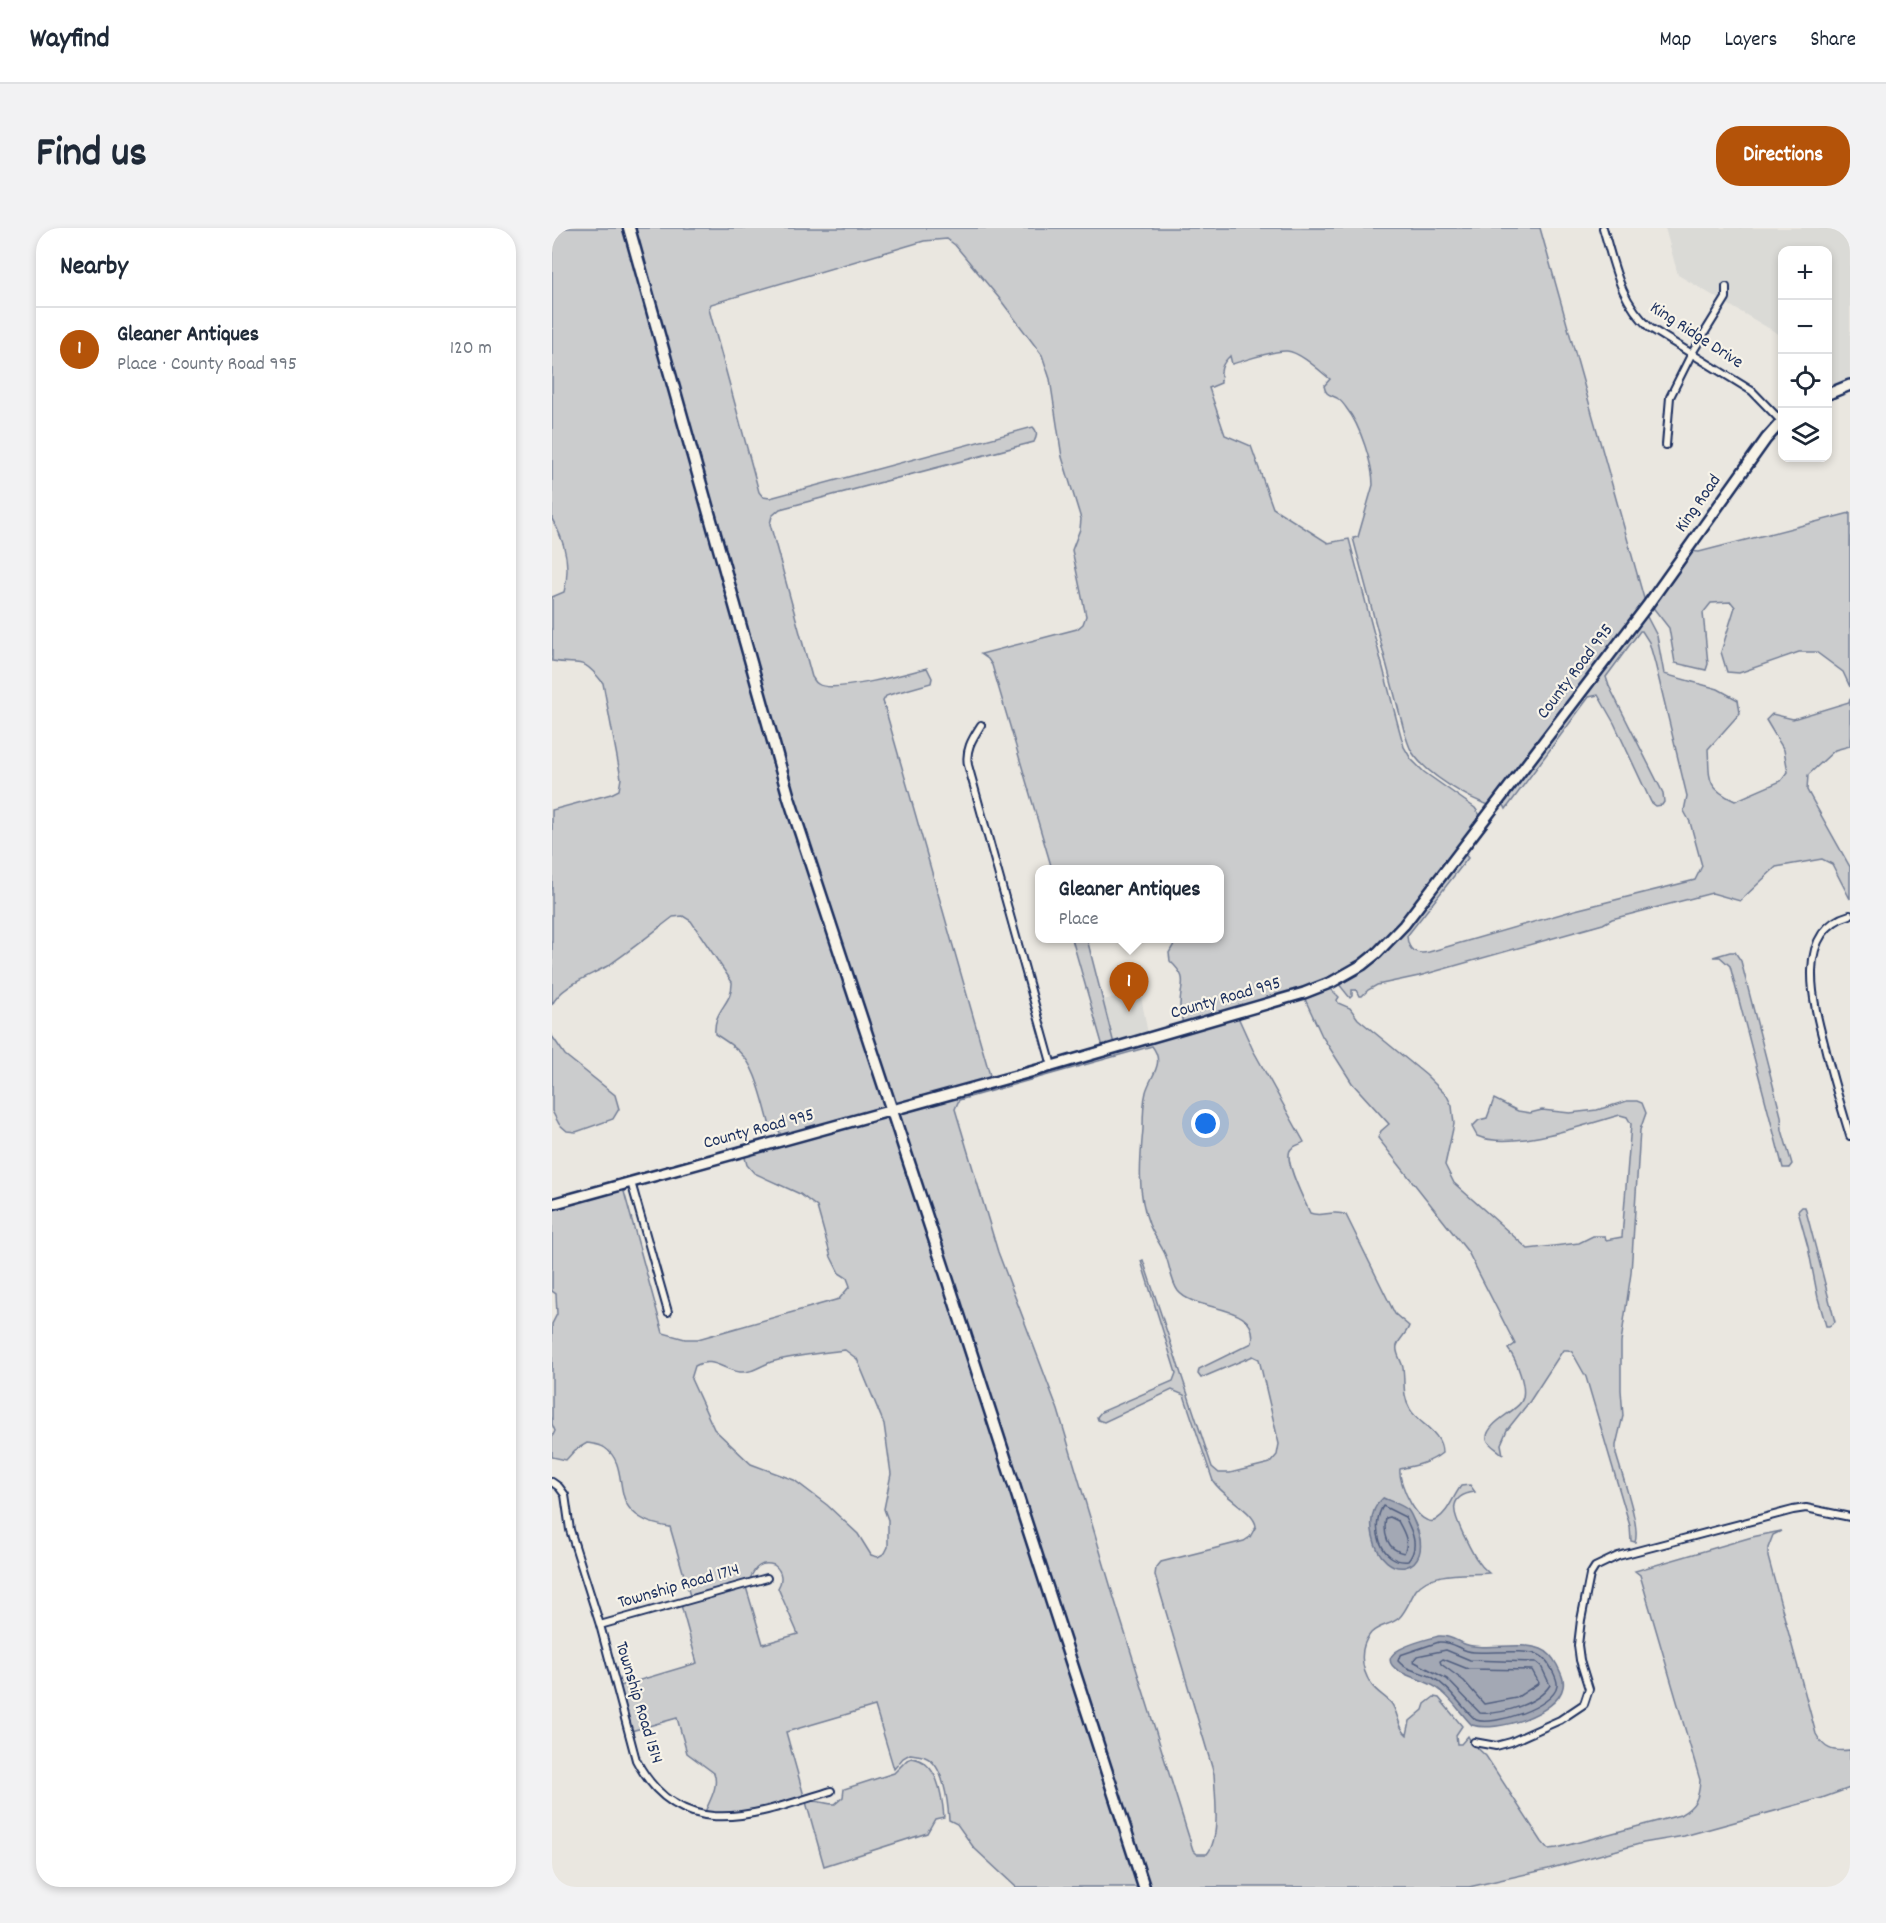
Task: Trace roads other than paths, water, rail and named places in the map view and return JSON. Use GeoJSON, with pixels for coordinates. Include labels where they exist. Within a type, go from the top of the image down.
{"type":"FeatureCollection","features":[{"type":"Feature","properties":{"kind":"main road"},"geometry":{"type":"LineString","coordinates":[[629,228],[789,798],[1144,1887]]}},
{"type":"Feature","properties":{"kind":"street","name":"King Ridge Drive"},"geometry":{"type":"LineString","coordinates":[[1604,228],[1616,274],[1630,307],[1650,328],[1752,391],[1778,418]]}},
{"type":"Feature","properties":{"kind":"street"},"geometry":{"type":"LineString","coordinates":[[1666,445],[1670,397],[1692,353],[1726,298],[1726,287]]}},
{"type":"Feature","properties":{"kind":"street"},"geometry":{"type":"LineString","coordinates":[[1832,392],[1850,385]]}},
{"type":"Feature","properties":{"kind":"street","name":"King Road"},"geometry":{"type":"LineString","coordinates":[[1645,608],[1750,461],[1778,427]]}},
{"type":"Feature","properties":{"kind":"street","name":"County Road 995"},"geometry":{"type":"LineString","coordinates":[[552,1204],[1052,1066],[1304,993],[1332,982],[1362,965],[1404,925],[1645,608]]}},
{"type":"Feature","properties":{"kind":"street"},"geometry":{"type":"LineString","coordinates":[[981,725],[966,753],[968,765],[1052,1066]]}},
{"type":"Feature","properties":{"kind":"street"},"geometry":{"type":"LineString","coordinates":[[1850,915],[1827,926],[1815,953],[1812,976],[1813,1002],[1834,1085],[1850,1136]]}},
{"type":"Feature","properties":{"kind":"street"},"geometry":{"type":"LineString","coordinates":[[631,1182],[668,1312]]}},
{"type":"Feature","properties":{"kind":"street","name":"Township Road 1514"},"geometry":{"type":"LineString","coordinates":[[552,1482],[565,1495],[570,1530],[600,1625],[636,1760],[644,1775],[664,1796],[676,1804],[701,1814],[731,1817],[763,1812],[831,1791]]}},
{"type":"Feature","properties":{"kind":"street"},"geometry":{"type":"LineString","coordinates":[[1474,1742],[1496,1746],[1511,1742],[1560,1720],[1584,1704],[1589,1689],[1578,1651],[1579,1634],[1590,1575],[1595,1567],[1626,1554],[1793,1510],[1812,1509],[1850,1517]]}},
{"type":"Feature","properties":{"kind":"street","name":"Township Road 1714"},"geometry":{"type":"LineString","coordinates":[[600,1625],[767,1578]]}},
{"type":"Feature","properties":{"kind":"water"},"geometry":{"type":"Polygon","coordinates":[[[1383,1498],[1408,1510],[1416,1527],[1420,1542],[1419,1554],[1414,1563],[1406,1567],[1396,1567],[1387,1562],[1379,1552],[1373,1536],[1372,1516],[1376,1506],[1383,1498]]]}},
{"type":"Feature","properties":{"kind":"water"},"geometry":{"type":"Polygon","coordinates":[[[1439,1636],[1449,1637],[1473,1646],[1525,1646],[1544,1650],[1554,1660],[1563,1678],[1563,1687],[1559,1697],[1538,1713],[1510,1724],[1483,1727],[1472,1725],[1452,1701],[1437,1688],[1399,1671],[1391,1664],[1391,1658],[1395,1652],[1413,1643],[1439,1636]]]}},
{"type":"Feature","properties":{"kind":"place","name":"Gleaner Antiques"},"geometry":{"type":"Point","coordinates":[1129,1012]}}]}
